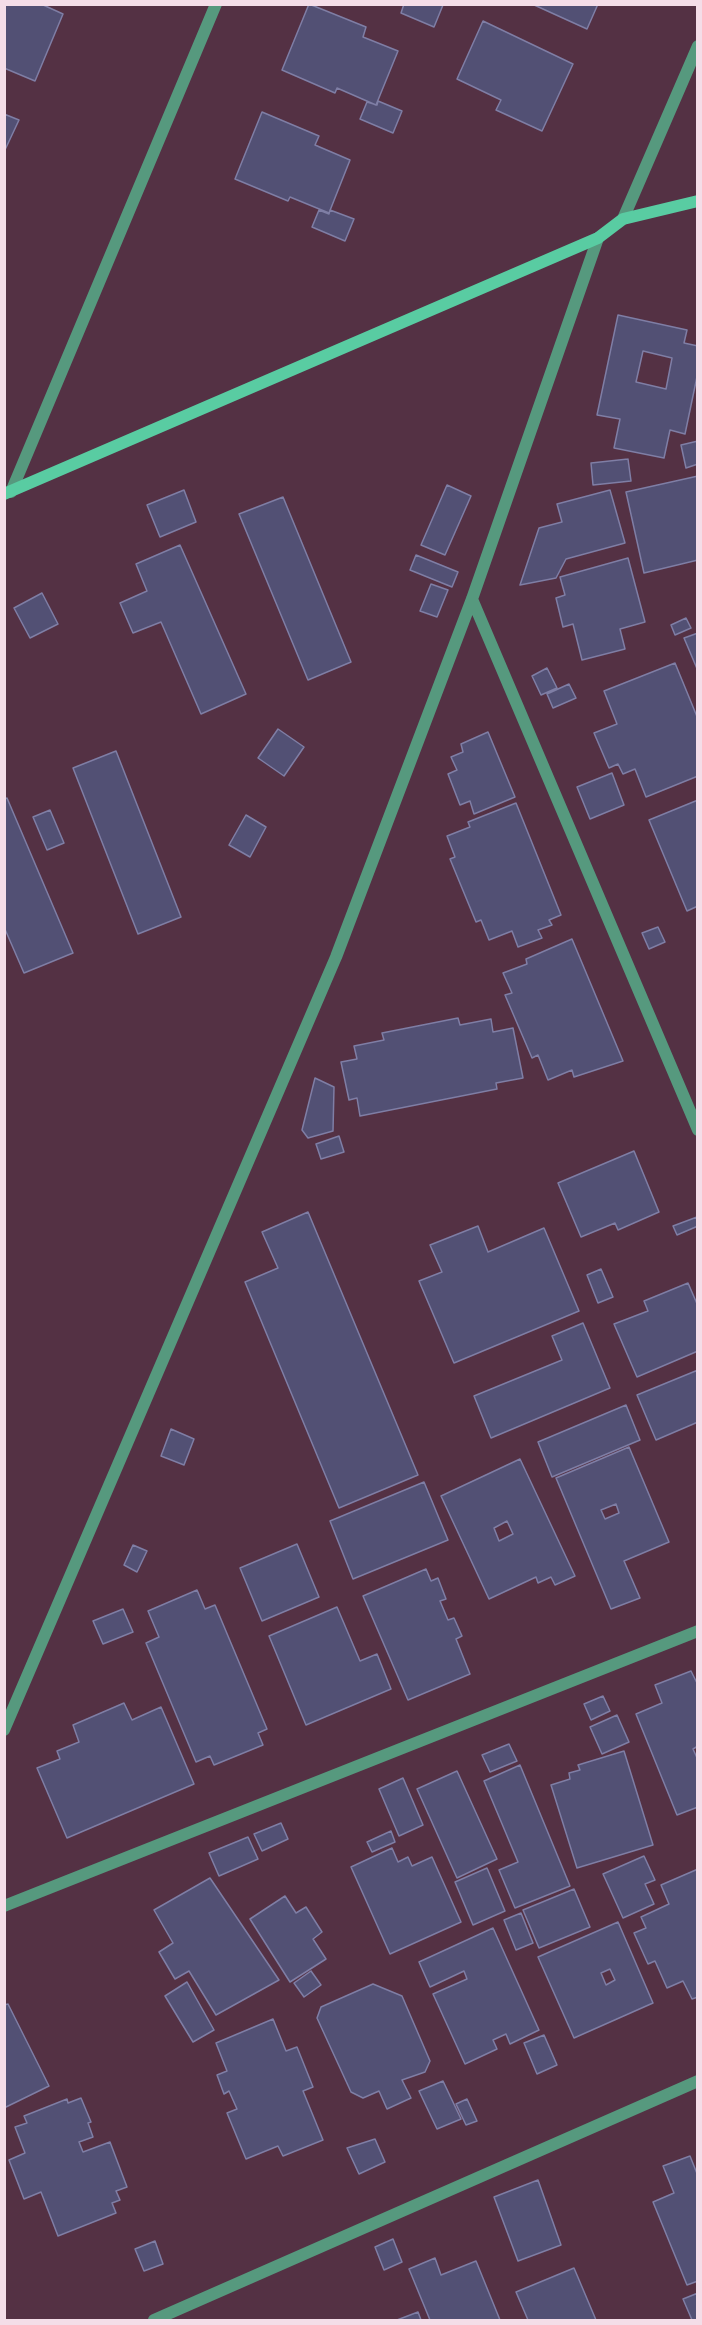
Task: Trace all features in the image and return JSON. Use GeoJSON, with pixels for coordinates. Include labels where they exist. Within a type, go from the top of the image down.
{"type":"FeatureCollection","features":[{"type":"Feature","properties":{"kind":"street"},"geometry":{"type":"LineString","coordinates":[[8,493],[216,4]]}},
{"type":"Feature","properties":{"kind":"street"},"geometry":{"type":"LineString","coordinates":[[623,219],[698,46]]}},
{"type":"Feature","properties":{"kind":"street"},"geometry":{"type":"LineString","coordinates":[[8,493],[598,238],[623,219],[698,201]]}},
{"type":"Feature","properties":{"kind":"street"},"geometry":{"type":"LineString","coordinates":[[4,1730],[336,957],[472,599],[598,238]]}},
{"type":"Feature","properties":{"kind":"street"},"geometry":{"type":"LineString","coordinates":[[472,599],[698,1130]]}},
{"type":"Feature","properties":{"kind":"street"},"geometry":{"type":"LineString","coordinates":[[4,1905],[698,1631]]}},
{"type":"Feature","properties":{"kind":"street"},"geometry":{"type":"LineString","coordinates":[[154,2320],[698,2081]]}},
{"type":"Feature","properties":{"kind":"building"},"geometry":{"type":"Polygon","coordinates":[[[4,4],[41,4],[63,14],[35,81],[4,68],[4,4]]]}},
{"type":"Feature","properties":{"kind":"building"},"geometry":{"type":"Polygon","coordinates":[[[309,4],[366,27],[363,37],[398,51],[376,105],[337,88],[335,93],[282,70],[309,4]]]}},
{"type":"Feature","properties":{"kind":"building"},"geometry":{"type":"Polygon","coordinates":[[[404,4],[443,5],[434,27],[401,13],[404,4]]]}},
{"type":"Feature","properties":{"kind":"building"},"geometry":{"type":"Polygon","coordinates":[[[532,4],[598,4],[587,29],[532,4]]]}},
{"type":"Feature","properties":{"kind":"building"},"geometry":{"type":"Polygon","coordinates":[[[483,21],[573,64],[542,131],[496,110],[501,100],[457,79],[483,21]]]}},
{"type":"Feature","properties":{"kind":"building"},"geometry":{"type":"Polygon","coordinates":[[[378,101],[402,111],[393,133],[360,119],[367,102],[377,105],[378,101]]]}},
{"type":"Feature","properties":{"kind":"building"},"geometry":{"type":"Polygon","coordinates":[[[262,112],[319,136],[315,145],[350,160],[329,213],[290,197],[288,201],[235,179],[262,112]]]}},
{"type":"Feature","properties":{"kind":"building"},"geometry":{"type":"Polygon","coordinates":[[[4,114],[19,120],[4,152],[4,114]]]}},
{"type":"Feature","properties":{"kind":"building"},"geometry":{"type":"Polygon","coordinates":[[[319,210],[329,214],[330,210],[354,219],[345,241],[312,227],[319,210]]]}},
{"type":"Feature","properties":{"kind":"building"},"geometry":{"type":"Polygon","coordinates":[[[618,315],[687,330],[684,343],[698,346],[698,372],[685,434],[670,430],[664,458],[614,448],[620,419],[597,415],[618,315]],[[643,351],[636,382],[666,389],[672,358],[643,351]]]}},
{"type":"Feature","properties":{"kind":"building"},"geometry":{"type":"Polygon","coordinates":[[[698,441],[698,464],[686,468],[681,445],[698,441]]]}},
{"type":"Feature","properties":{"kind":"building"},"geometry":{"type":"Polygon","coordinates":[[[628,459],[631,481],[593,485],[591,463],[628,459]]]}},
{"type":"Feature","properties":{"kind":"building"},"geometry":{"type":"Polygon","coordinates":[[[698,476],[698,560],[644,573],[626,492],[698,476]]]}},
{"type":"Feature","properties":{"kind":"building"},"geometry":{"type":"Polygon","coordinates":[[[447,485],[471,496],[445,555],[421,545],[447,485]]]}},
{"type":"Feature","properties":{"kind":"building"},"geometry":{"type":"Polygon","coordinates":[[[184,490],[196,522],[160,537],[147,505],[184,490]]]}},
{"type":"Feature","properties":{"kind":"building"},"geometry":{"type":"Polygon","coordinates":[[[610,490],[625,543],[566,559],[556,578],[520,585],[539,528],[562,522],[557,504],[610,490]]]}},
{"type":"Feature","properties":{"kind":"building"},"geometry":{"type":"Polygon","coordinates":[[[283,497],[351,662],[308,680],[239,514],[283,497]]]}},
{"type":"Feature","properties":{"kind":"building"},"geometry":{"type":"Polygon","coordinates":[[[180,545],[246,694],[201,714],[161,622],[133,633],[120,603],[147,591],[136,564],[180,545]]]}},
{"type":"Feature","properties":{"kind":"building"},"geometry":{"type":"Polygon","coordinates":[[[416,555],[458,572],[452,587],[410,570],[416,555]]]}},
{"type":"Feature","properties":{"kind":"building"},"geometry":{"type":"Polygon","coordinates":[[[628,558],[645,622],[620,629],[625,649],[582,660],[573,624],[563,627],[556,598],[565,595],[560,577],[628,558]]]}},
{"type":"Feature","properties":{"kind":"building"},"geometry":{"type":"Polygon","coordinates":[[[431,584],[448,590],[437,617],[420,611],[431,584]]]}},
{"type":"Feature","properties":{"kind":"building"},"geometry":{"type":"Polygon","coordinates":[[[42,593],[58,624],[30,638],[14,608],[42,593]]]}},
{"type":"Feature","properties":{"kind":"building"},"geometry":{"type":"Polygon","coordinates":[[[686,618],[691,628],[675,635],[671,625],[686,618]]]}},
{"type":"Feature","properties":{"kind":"building"},"geometry":{"type":"Polygon","coordinates":[[[698,633],[698,671],[684,638],[698,633]]]}},
{"type":"Feature","properties":{"kind":"building"},"geometry":{"type":"Polygon","coordinates":[[[675,663],[698,719],[698,776],[646,797],[635,769],[623,774],[618,764],[609,768],[594,733],[617,724],[604,691],[675,663]]]}},
{"type":"Feature","properties":{"kind":"building"},"geometry":{"type":"Polygon","coordinates":[[[547,668],[557,688],[541,695],[532,676],[547,668]]]}},
{"type":"Feature","properties":{"kind":"building"},"geometry":{"type":"Polygon","coordinates":[[[569,684],[576,698],[553,708],[547,694],[569,684]]]}},
{"type":"Feature","properties":{"kind":"building"},"geometry":{"type":"Polygon","coordinates":[[[278,729],[304,747],[284,776],[258,758],[278,729]]]}},
{"type":"Feature","properties":{"kind":"building"},"geometry":{"type":"Polygon","coordinates":[[[488,732],[515,797],[474,814],[470,801],[460,805],[448,774],[457,770],[451,757],[463,752],[461,744],[488,732]]]}},
{"type":"Feature","properties":{"kind":"building"},"geometry":{"type":"Polygon","coordinates":[[[116,751],[181,917],[138,934],[73,768],[116,751]]]}},
{"type":"Feature","properties":{"kind":"building"},"geometry":{"type":"Polygon","coordinates":[[[612,773],[624,805],[590,819],[577,787],[612,773]]]}},
{"type":"Feature","properties":{"kind":"building"},"geometry":{"type":"Polygon","coordinates":[[[7,798],[73,953],[24,973],[4,927],[4,799],[7,798]]]}},
{"type":"Feature","properties":{"kind":"building"},"geometry":{"type":"Polygon","coordinates":[[[698,800],[698,906],[687,911],[649,820],[698,800]]]}},
{"type":"Feature","properties":{"kind":"building"},"geometry":{"type":"Polygon","coordinates":[[[516,803],[561,915],[549,920],[552,925],[538,930],[542,938],[518,947],[512,931],[489,940],[481,920],[476,922],[450,859],[455,857],[447,836],[470,827],[468,822],[516,803]]]}},
{"type":"Feature","properties":{"kind":"building"},"geometry":{"type":"Polygon","coordinates":[[[50,810],[64,843],[47,850],[33,817],[50,810]]]}},
{"type":"Feature","properties":{"kind":"building"},"geometry":{"type":"Polygon","coordinates":[[[246,815],[266,827],[250,857],[229,845],[246,815]]]}},
{"type":"Feature","properties":{"kind":"building"},"geometry":{"type":"Polygon","coordinates":[[[658,927],[665,942],[649,949],[642,933],[658,927]]]}},
{"type":"Feature","properties":{"kind":"building"},"geometry":{"type":"Polygon","coordinates":[[[572,939],[623,1061],[574,1077],[572,1070],[548,1080],[538,1055],[532,1058],[505,995],[512,993],[503,973],[527,964],[526,959],[572,939]]]}},
{"type":"Feature","properties":{"kind":"building"},"geometry":{"type":"Polygon","coordinates":[[[458,1018],[460,1025],[491,1019],[493,1032],[513,1028],[523,1078],[496,1083],[497,1089],[360,1116],[357,1098],[349,1100],[341,1062],[357,1059],[354,1046],[384,1040],[382,1033],[458,1018]]]}},
{"type":"Feature","properties":{"kind":"building"},"geometry":{"type":"Polygon","coordinates":[[[315,1078],[334,1087],[333,1131],[308,1138],[302,1130],[315,1078]]]}},
{"type":"Feature","properties":{"kind":"building"},"geometry":{"type":"Polygon","coordinates":[[[339,1136],[344,1152],[321,1159],[316,1144],[339,1136]]]}},
{"type":"Feature","properties":{"kind":"building"},"geometry":{"type":"Polygon","coordinates":[[[634,1151],[659,1212],[618,1230],[615,1223],[581,1237],[558,1183],[634,1151]]]}},
{"type":"Feature","properties":{"kind":"building"},"geometry":{"type":"Polygon","coordinates":[[[308,1212],[418,1475],[339,1508],[245,1282],[278,1268],[262,1232],[308,1212]]]}},
{"type":"Feature","properties":{"kind":"building"},"geometry":{"type":"Polygon","coordinates":[[[697,1217],[698,1226],[677,1235],[673,1226],[697,1217]]]}},
{"type":"Feature","properties":{"kind":"building"},"geometry":{"type":"Polygon","coordinates":[[[478,1226],[488,1252],[544,1228],[579,1311],[454,1363],[419,1281],[442,1272],[430,1245],[478,1226]]]}},
{"type":"Feature","properties":{"kind":"building"},"geometry":{"type":"Polygon","coordinates":[[[601,1269],[613,1297],[598,1303],[587,1275],[601,1269]]]}},
{"type":"Feature","properties":{"kind":"building"},"geometry":{"type":"Polygon","coordinates":[[[688,1283],[698,1306],[698,1351],[637,1377],[614,1324],[648,1311],[644,1301],[688,1283]]]}},
{"type":"Feature","properties":{"kind":"building"},"geometry":{"type":"Polygon","coordinates":[[[583,1323],[610,1388],[491,1438],[474,1396],[562,1360],[552,1336],[583,1323]]]}},
{"type":"Feature","properties":{"kind":"building"},"geometry":{"type":"Polygon","coordinates":[[[698,1370],[698,1422],[656,1440],[637,1395],[698,1370]]]}},
{"type":"Feature","properties":{"kind":"building"},"geometry":{"type":"Polygon","coordinates":[[[626,1405],[640,1440],[552,1477],[538,1442],[626,1405]]]}},
{"type":"Feature","properties":{"kind":"building"},"geometry":{"type":"Polygon","coordinates":[[[171,1429],[194,1439],[184,1465],[161,1456],[171,1429]]]}},
{"type":"Feature","properties":{"kind":"building"},"geometry":{"type":"Polygon","coordinates":[[[629,1447],[669,1542],[624,1561],[640,1598],[611,1609],[556,1478],[629,1447]],[[616,1504],[601,1510],[605,1519],[619,1513],[616,1504]]]}},
{"type":"Feature","properties":{"kind":"building"},"geometry":{"type":"Polygon","coordinates":[[[520,1459],[575,1576],[555,1585],[551,1577],[538,1583],[536,1577],[489,1599],[441,1496],[520,1459]],[[507,1521],[494,1528],[499,1541],[513,1534],[507,1521]]]}},
{"type":"Feature","properties":{"kind":"building"},"geometry":{"type":"Polygon","coordinates":[[[424,1482],[448,1540],[353,1579],[330,1521],[424,1482]]]}},
{"type":"Feature","properties":{"kind":"building"},"geometry":{"type":"Polygon","coordinates":[[[297,1544],[319,1597],[262,1621],[240,1568],[297,1544]]]}},
{"type":"Feature","properties":{"kind":"building"},"geometry":{"type":"Polygon","coordinates":[[[133,1545],[147,1551],[137,1572],[124,1565],[133,1545]]]}},
{"type":"Feature","properties":{"kind":"building"},"geometry":{"type":"Polygon","coordinates":[[[426,1569],[431,1581],[438,1578],[446,1599],[440,1601],[448,1620],[454,1618],[462,1636],[456,1639],[470,1674],[408,1700],[363,1596],[426,1569]]]}},
{"type":"Feature","properties":{"kind":"building"},"geometry":{"type":"Polygon","coordinates":[[[197,1590],[205,1609],[215,1605],[267,1729],[258,1733],[263,1745],[214,1765],[210,1756],[196,1762],[146,1643],[159,1637],[148,1611],[197,1590]]]}},
{"type":"Feature","properties":{"kind":"building"},"geometry":{"type":"Polygon","coordinates":[[[337,1607],[360,1661],[377,1654],[391,1689],[306,1725],[269,1636],[337,1607]]]}},
{"type":"Feature","properties":{"kind":"building"},"geometry":{"type":"Polygon","coordinates":[[[123,1609],[133,1632],[103,1644],[93,1621],[123,1609]]]}},
{"type":"Feature","properties":{"kind":"building"},"geometry":{"type":"Polygon","coordinates":[[[691,1671],[698,1685],[698,1746],[693,1749],[698,1760],[698,1807],[677,1815],[636,1714],[662,1703],[655,1685],[691,1671]]]}},
{"type":"Feature","properties":{"kind":"building"},"geometry":{"type":"Polygon","coordinates":[[[603,1696],[610,1711],[591,1720],[584,1704],[603,1696]]]}},
{"type":"Feature","properties":{"kind":"building"},"geometry":{"type":"Polygon","coordinates":[[[124,1703],[132,1720],[161,1707],[194,1784],[67,1838],[37,1768],[60,1759],[57,1751],[79,1742],[73,1725],[124,1703]]]}},
{"type":"Feature","properties":{"kind":"building"},"geometry":{"type":"Polygon","coordinates":[[[617,1715],[629,1742],[602,1754],[590,1727],[617,1715]]]}},
{"type":"Feature","properties":{"kind":"building"},"geometry":{"type":"Polygon","coordinates":[[[509,1744],[517,1761],[490,1772],[482,1755],[509,1744]]]}},
{"type":"Feature","properties":{"kind":"building"},"geometry":{"type":"Polygon","coordinates":[[[624,1751],[653,1845],[577,1868],[551,1785],[570,1779],[569,1773],[580,1770],[578,1765],[624,1751]]]}},
{"type":"Feature","properties":{"kind":"building"},"geometry":{"type":"Polygon","coordinates":[[[520,1765],[570,1886],[515,1908],[499,1870],[518,1862],[484,1781],[520,1765]]]}},
{"type":"Feature","properties":{"kind":"building"},"geometry":{"type":"Polygon","coordinates":[[[457,1771],[497,1859],[457,1878],[417,1789],[457,1771]]]}},
{"type":"Feature","properties":{"kind":"building"},"geometry":{"type":"Polygon","coordinates":[[[403,1778],[423,1825],[399,1836],[379,1789],[403,1778]]]}},
{"type":"Feature","properties":{"kind":"building"},"geometry":{"type":"Polygon","coordinates":[[[281,1823],[288,1839],[262,1851],[254,1834],[281,1823]]]}},
{"type":"Feature","properties":{"kind":"building"},"geometry":{"type":"Polygon","coordinates":[[[391,1831],[395,1842],[372,1852],[367,1842],[391,1831]]]}},
{"type":"Feature","properties":{"kind":"building"},"geometry":{"type":"Polygon","coordinates":[[[248,1837],[258,1859],[219,1876],[209,1853],[248,1837]]]}},
{"type":"Feature","properties":{"kind":"building"},"geometry":{"type":"Polygon","coordinates":[[[392,1848],[398,1862],[408,1857],[412,1866],[432,1857],[461,1922],[390,1954],[351,1867],[392,1848]]]}},
{"type":"Feature","properties":{"kind":"building"},"geometry":{"type":"Polygon","coordinates":[[[644,1856],[655,1880],[645,1884],[654,1904],[623,1918],[603,1874],[644,1856]]]}},
{"type":"Feature","properties":{"kind":"building"},"geometry":{"type":"Polygon","coordinates":[[[487,1868],[505,1911],[473,1925],[455,1882],[487,1868]]]}},
{"type":"Feature","properties":{"kind":"building"},"geometry":{"type":"Polygon","coordinates":[[[698,1869],[698,1997],[692,1999],[683,1981],[667,1988],[655,1961],[648,1964],[634,1933],[646,1928],[641,1917],[669,1904],[661,1885],[698,1869]]]}},
{"type":"Feature","properties":{"kind":"building"},"geometry":{"type":"Polygon","coordinates":[[[210,1878],[279,1980],[216,2015],[189,1971],[175,1979],[159,1952],[173,1943],[154,1910],[210,1878]]]}},
{"type":"Feature","properties":{"kind":"building"},"geometry":{"type":"Polygon","coordinates":[[[574,1889],[590,1927],[539,1948],[523,1910],[574,1889]]]}},
{"type":"Feature","properties":{"kind":"building"},"geometry":{"type":"Polygon","coordinates":[[[285,1896],[296,1913],[306,1907],[322,1932],[313,1939],[326,1959],[290,1982],[250,1919],[285,1896]]]}},
{"type":"Feature","properties":{"kind":"building"},"geometry":{"type":"Polygon","coordinates":[[[521,1913],[533,1943],[516,1950],[504,1920],[521,1913]]]}},
{"type":"Feature","properties":{"kind":"building"},"geometry":{"type":"Polygon","coordinates":[[[618,1922],[653,2003],[574,2038],[538,1957],[618,1922]],[[610,1969],[601,1973],[606,1985],[615,1980],[610,1969]]]}},
{"type":"Feature","properties":{"kind":"building"},"geometry":{"type":"Polygon","coordinates":[[[493,1928],[539,2030],[510,2044],[506,2034],[493,2040],[497,2049],[465,2064],[433,1994],[467,1979],[464,1971],[430,1987],[419,1962],[493,1928]]]}},
{"type":"Feature","properties":{"kind":"building"},"geometry":{"type":"Polygon","coordinates":[[[311,1971],[321,1985],[304,1997],[294,1983],[311,1971]]]}},
{"type":"Feature","properties":{"kind":"building"},"geometry":{"type":"Polygon","coordinates":[[[187,1982],[214,2030],[193,2042],[165,1996],[187,1982]]]}},
{"type":"Feature","properties":{"kind":"building"},"geometry":{"type":"Polygon","coordinates":[[[373,1984],[402,1996],[430,2061],[425,2072],[402,2080],[411,2098],[387,2109],[379,2091],[363,2098],[351,2092],[317,2018],[321,2007],[373,1984]]]}},
{"type":"Feature","properties":{"kind":"building"},"geometry":{"type":"Polygon","coordinates":[[[8,2004],[49,2086],[4,2108],[4,2005],[8,2004]]]}},
{"type":"Feature","properties":{"kind":"building"},"geometry":{"type":"Polygon","coordinates":[[[273,2019],[286,2051],[297,2047],[313,2087],[303,2091],[323,2140],[283,2156],[278,2146],[246,2159],[227,2113],[237,2109],[229,2091],[224,2094],[217,2075],[227,2071],[216,2043],[273,2019]]]}},
{"type":"Feature","properties":{"kind":"building"},"geometry":{"type":"Polygon","coordinates":[[[544,2035],[557,2065],[537,2074],[524,2043],[544,2035]]]}},
{"type":"Feature","properties":{"kind":"building"},"geometry":{"type":"Polygon","coordinates":[[[443,2081],[461,2119],[437,2129],[419,2091],[443,2081]]]}},
{"type":"Feature","properties":{"kind":"building"},"geometry":{"type":"Polygon","coordinates":[[[81,2098],[91,2122],[88,2123],[93,2137],[79,2142],[83,2152],[110,2142],[127,2187],[116,2191],[120,2200],[112,2203],[116,2213],[58,2236],[41,2192],[24,2199],[9,2160],[25,2153],[15,2127],[27,2123],[24,2116],[67,2099],[68,2103],[81,2098]]]}},
{"type":"Feature","properties":{"kind":"building"},"geometry":{"type":"Polygon","coordinates":[[[467,2099],[477,2121],[466,2125],[456,2104],[467,2099]]]}},
{"type":"Feature","properties":{"kind":"building"},"geometry":{"type":"Polygon","coordinates":[[[375,2139],[385,2162],[359,2174],[347,2148],[375,2139]]]}},
{"type":"Feature","properties":{"kind":"building"},"geometry":{"type":"Polygon","coordinates":[[[690,2156],[698,2176],[698,2281],[687,2285],[653,2202],[674,2193],[663,2166],[690,2156]]]}},
{"type":"Feature","properties":{"kind":"building"},"geometry":{"type":"Polygon","coordinates":[[[538,2180],[561,2245],[518,2261],[494,2197],[538,2180]]]}},
{"type":"Feature","properties":{"kind":"building"},"geometry":{"type":"Polygon","coordinates":[[[393,2239],[402,2262],[384,2270],[375,2247],[393,2239]]]}},
{"type":"Feature","properties":{"kind":"building"},"geometry":{"type":"Polygon","coordinates":[[[155,2241],[163,2264],[144,2271],[135,2249],[155,2241]]]}},
{"type":"Feature","properties":{"kind":"building"},"geometry":{"type":"Polygon","coordinates":[[[435,2258],[441,2275],[476,2261],[500,2320],[430,2320],[409,2269],[435,2258]]]}},
{"type":"Feature","properties":{"kind":"building"},"geometry":{"type":"Polygon","coordinates":[[[574,2268],[596,2320],[528,2320],[516,2292],[574,2268]]]}},
{"type":"Feature","properties":{"kind":"building"},"geometry":{"type":"Polygon","coordinates":[[[698,2293],[698,2320],[692,2320],[683,2299],[698,2293]]]}},
{"type":"Feature","properties":{"kind":"building"},"geometry":{"type":"Polygon","coordinates":[[[418,2312],[421,2320],[397,2320],[418,2312]]]}}]}
